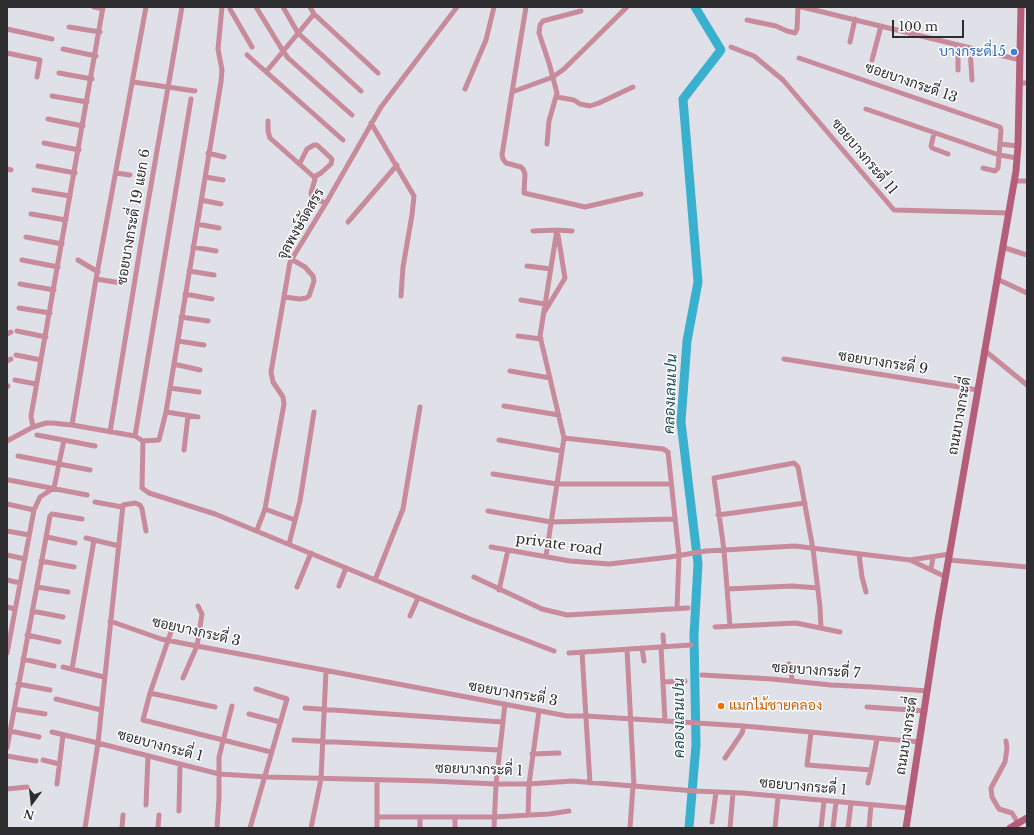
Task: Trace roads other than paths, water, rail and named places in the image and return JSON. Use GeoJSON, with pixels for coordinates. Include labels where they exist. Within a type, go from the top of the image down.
{"type":"FeatureCollection","features":[{"type":"Feature","properties":{"kind":"street"},"geometry":{"type":"LineString","coordinates":[[33,427],[31,416],[36,384],[42,360],[100,32],[103,8],[94,7]]}},
{"type":"Feature","properties":{"kind":"street","name":"ซอยบางกระดี่ 19 แยก 6"},"geometry":{"type":"LineString","coordinates":[[72,425],[96,279],[146,7]]}},
{"type":"Feature","properties":{"kind":"street","name":"ซอยบางกระดี่ 19 แยก 6"},"geometry":{"type":"LineString","coordinates":[[110,432],[182,7]]}},
{"type":"Feature","properties":{"kind":"street"},"geometry":{"type":"LineString","coordinates":[[7,433],[9,440],[33,427],[46,423],[72,425],[135,436],[143,441],[159,440],[166,412],[222,75],[218,49],[223,7],[231,8],[252,47]]}},
{"type":"Feature","properties":{"kind":"street"},"geometry":{"type":"LineString","coordinates":[[256,7],[288,58],[352,116]]}},
{"type":"Feature","properties":{"kind":"street"},"geometry":{"type":"LineString","coordinates":[[283,7],[298,33],[362,91]]}},
{"type":"Feature","properties":{"kind":"street"},"geometry":{"type":"LineString","coordinates":[[310,7],[314,14],[378,72]]}},
{"type":"Feature","properties":{"kind":"street","name":"จุลพงษ์จัดสรร"},"geometry":{"type":"LineString","coordinates":[[257,530],[265,509],[284,404],[283,397],[271,378],[291,259],[326,203],[381,107],[457,7]]}},
{"type":"Feature","properties":{"kind":"street"},"geometry":{"type":"LineString","coordinates":[[465,89],[486,40],[494,7]]}},
{"type":"Feature","properties":{"kind":"street"},"geometry":{"type":"LineString","coordinates":[[526,7],[502,155],[506,163],[523,169],[524,194],[585,207],[641,194]]}},
{"type":"Feature","properties":{"kind":"street"},"geometry":{"type":"LineString","coordinates":[[512,92],[553,77],[564,69],[627,7]]}},
{"type":"Feature","properties":{"kind":"street"},"geometry":{"type":"LineString","coordinates":[[748,20],[776,26],[795,33],[797,29],[798,7]]}},
{"type":"Feature","properties":{"kind":"street"},"geometry":{"type":"LineString","coordinates":[[802,7],[1020,60]]}},
{"type":"Feature","properties":{"kind":"street","name":"ถนนบางกระดี่"},"geometry":{"type":"LineString","coordinates":[[906,828],[949,557],[1014,181],[1023,83],[1020,60],[1024,26],[1021,7]]}},
{"type":"Feature","properties":{"kind":"street"},"geometry":{"type":"LineString","coordinates":[[547,144],[550,121],[557,97],[553,77],[539,32],[541,23],[543,21],[581,11]]}},
{"type":"Feature","properties":{"kind":"street"},"geometry":{"type":"LineString","coordinates":[[266,72],[314,14]]}},
{"type":"Feature","properties":{"kind":"street"},"geometry":{"type":"LineString","coordinates":[[850,42],[855,19]]}},
{"type":"Feature","properties":{"kind":"street"},"geometry":{"type":"LineString","coordinates":[[872,60],[881,26]]}},
{"type":"Feature","properties":{"kind":"street"},"geometry":{"type":"LineString","coordinates":[[69,27],[100,32]]}},
{"type":"Feature","properties":{"kind":"street"},"geometry":{"type":"LineString","coordinates":[[7,29],[52,39]]}},
{"type":"Feature","properties":{"kind":"street"},"geometry":{"type":"LineString","coordinates":[[958,45],[958,70]]}},
{"type":"Feature","properties":{"kind":"street","name":"ซอยบางกระดี่ 11"},"geometry":{"type":"LineString","coordinates":[[731,47],[754,56],[783,80],[894,210],[1008,213]]}},
{"type":"Feature","properties":{"kind":"street"},"geometry":{"type":"LineString","coordinates":[[970,48],[972,80]]}},
{"type":"Feature","properties":{"kind":"street"},"geometry":{"type":"LineString","coordinates":[[63,49],[96,56]]}},
{"type":"Feature","properties":{"kind":"street"},"geometry":{"type":"LineString","coordinates":[[7,53],[39,59],[38,77]]}},
{"type":"Feature","properties":{"kind":"street"},"geometry":{"type":"LineString","coordinates":[[248,55],[343,140]]}},
{"type":"Feature","properties":{"kind":"street","name":"ซอยบางกระดี่ 13"},"geometry":{"type":"LineString","coordinates":[[798,58],[1000,127],[998,168],[995,171],[983,168]]}},
{"type":"Feature","properties":{"kind":"street"},"geometry":{"type":"LineString","coordinates":[[59,73],[92,79]]}},
{"type":"Feature","properties":{"kind":"street"},"geometry":{"type":"LineString","coordinates":[[133,82],[195,91]]}},
{"type":"Feature","properties":{"kind":"street"},"geometry":{"type":"LineString","coordinates":[[557,97],[574,100],[580,104],[590,106],[633,87]]}},
{"type":"Feature","properties":{"kind":"street"},"geometry":{"type":"LineString","coordinates":[[52,96],[87,102]]}},
{"type":"Feature","properties":{"kind":"street"},"geometry":{"type":"LineString","coordinates":[[135,436],[191,99]]}},
{"type":"Feature","properties":{"kind":"street"},"geometry":{"type":"LineString","coordinates":[[866,109],[999,155],[1017,158]]}},
{"type":"Feature","properties":{"kind":"street"},"geometry":{"type":"LineString","coordinates":[[48,119],[83,126]]}},
{"type":"Feature","properties":{"kind":"street"},"geometry":{"type":"LineString","coordinates":[[268,121],[269,136],[314,177],[315,179],[311,193],[312,197],[315,200],[326,203]]}},
{"type":"Feature","properties":{"kind":"street"},"geometry":{"type":"LineString","coordinates":[[371,124],[397,165],[414,196],[403,267],[401,296]]}},
{"type":"Feature","properties":{"kind":"street"},"geometry":{"type":"LineString","coordinates":[[934,133],[931,146],[932,148],[948,154]]}},
{"type":"Feature","properties":{"kind":"street"},"geometry":{"type":"LineString","coordinates":[[44,143],[79,150]]}},
{"type":"Feature","properties":{"kind":"street"},"geometry":{"type":"LineString","coordinates":[[1000,144],[1018,146]]}},
{"type":"Feature","properties":{"kind":"street"},"geometry":{"type":"LineString","coordinates":[[300,163],[307,149],[314,145],[332,159],[331,164],[314,177]]}},
{"type":"Feature","properties":{"kind":"street"},"geometry":{"type":"LineString","coordinates":[[208,153],[224,157]]}},
{"type":"Feature","properties":{"kind":"street"},"geometry":{"type":"LineString","coordinates":[[348,222],[397,165]]}},
{"type":"Feature","properties":{"kind":"street"},"geometry":{"type":"LineString","coordinates":[[38,166],[74,173]]}},
{"type":"Feature","properties":{"kind":"street"},"geometry":{"type":"LineString","coordinates":[[116,173],[130,175]]}},
{"type":"Feature","properties":{"kind":"street"},"geometry":{"type":"LineString","coordinates":[[205,176],[223,180]]}},
{"type":"Feature","properties":{"kind":"street"},"geometry":{"type":"LineString","coordinates":[[1014,181],[1027,181]]}},
{"type":"Feature","properties":{"kind":"street"},"geometry":{"type":"LineString","coordinates":[[34,190],[70,196]]}},
{"type":"Feature","properties":{"kind":"street"},"geometry":{"type":"LineString","coordinates":[[201,200],[221,204]]}},
{"type":"Feature","properties":{"kind":"street"},"geometry":{"type":"LineString","coordinates":[[31,214],[66,220]]}},
{"type":"Feature","properties":{"kind":"street"},"geometry":{"type":"LineString","coordinates":[[197,224],[219,228]]}},
{"type":"Feature","properties":{"kind":"street"},"geometry":{"type":"LineString","coordinates":[[557,232],[572,231]]}},
{"type":"Feature","properties":{"kind":"street"},"geometry":{"type":"LineString","coordinates":[[546,556],[564,438],[540,336],[557,232]]}},
{"type":"Feature","properties":{"kind":"street"},"geometry":{"type":"LineString","coordinates":[[544,313],[564,278],[557,232]]}},
{"type":"Feature","properties":{"kind":"street"},"geometry":{"type":"LineString","coordinates":[[26,237],[62,244]]}},
{"type":"Feature","properties":{"kind":"street"},"geometry":{"type":"LineString","coordinates":[[1002,247],[1027,255]]}},
{"type":"Feature","properties":{"kind":"street"},"geometry":{"type":"LineString","coordinates":[[193,248],[216,251]]}},
{"type":"Feature","properties":{"kind":"street"},"geometry":{"type":"LineString","coordinates":[[284,297],[300,299],[306,298],[309,296],[314,281],[313,276],[305,267],[291,259]]}},
{"type":"Feature","properties":{"kind":"street"},"geometry":{"type":"LineString","coordinates":[[22,260],[58,267]]}},
{"type":"Feature","properties":{"kind":"street"},"geometry":{"type":"LineString","coordinates":[[78,260],[98,272]]}},
{"type":"Feature","properties":{"kind":"street"},"geometry":{"type":"LineString","coordinates":[[527,266],[551,269]]}},
{"type":"Feature","properties":{"kind":"street"},"geometry":{"type":"LineString","coordinates":[[189,271],[214,275]]}},
{"type":"Feature","properties":{"kind":"street"},"geometry":{"type":"LineString","coordinates":[[96,279],[121,283]]}},
{"type":"Feature","properties":{"kind":"street"},"geometry":{"type":"LineString","coordinates":[[997,279],[1027,293]]}},
{"type":"Feature","properties":{"kind":"street"},"geometry":{"type":"LineString","coordinates":[[20,284],[54,290]]}},
{"type":"Feature","properties":{"kind":"street"},"geometry":{"type":"LineString","coordinates":[[185,294],[212,299]]}},
{"type":"Feature","properties":{"kind":"street"},"geometry":{"type":"LineString","coordinates":[[521,300],[545,304]]}},
{"type":"Feature","properties":{"kind":"street"},"geometry":{"type":"LineString","coordinates":[[19,308],[50,313]]}},
{"type":"Feature","properties":{"kind":"street"},"geometry":{"type":"LineString","coordinates":[[181,317],[208,321]]}},
{"type":"Feature","properties":{"kind":"street"},"geometry":{"type":"LineString","coordinates":[[17,331],[46,337]]}},
{"type":"Feature","properties":{"kind":"street"},"geometry":{"type":"LineString","coordinates":[[518,336],[541,339]]}},
{"type":"Feature","properties":{"kind":"street"},"geometry":{"type":"LineString","coordinates":[[178,340],[204,345]]}},
{"type":"Feature","properties":{"kind":"street"},"geometry":{"type":"LineString","coordinates":[[984,350],[1027,385]]}},
{"type":"Feature","properties":{"kind":"street"},"geometry":{"type":"LineString","coordinates":[[16,356],[42,360]]}},
{"type":"Feature","properties":{"kind":"street","name":"ซอยบางกระดี่ 9"},"geometry":{"type":"LineString","coordinates":[[784,359],[978,390]]}},
{"type":"Feature","properties":{"kind":"street"},"geometry":{"type":"LineString","coordinates":[[174,364],[200,370]]}},
{"type":"Feature","properties":{"kind":"street"},"geometry":{"type":"LineString","coordinates":[[510,371],[550,378]]}},
{"type":"Feature","properties":{"kind":"street"},"geometry":{"type":"LineString","coordinates":[[15,380],[36,384]]}},
{"type":"Feature","properties":{"kind":"street"},"geometry":{"type":"LineString","coordinates":[[170,388],[199,392]]}},
{"type":"Feature","properties":{"kind":"street"},"geometry":{"type":"LineString","coordinates":[[504,406],[559,415]]}},
{"type":"Feature","properties":{"kind":"street"},"geometry":{"type":"LineString","coordinates":[[375,580],[403,509],[420,407]]}},
{"type":"Feature","properties":{"kind":"street"},"geometry":{"type":"LineString","coordinates":[[166,412],[198,417]]}},
{"type":"Feature","properties":{"kind":"street"},"geometry":{"type":"LineString","coordinates":[[289,544],[300,501],[314,412]]}},
{"type":"Feature","properties":{"kind":"street"},"geometry":{"type":"LineString","coordinates":[[184,450],[188,416]]}},
{"type":"Feature","properties":{"kind":"street"},"geometry":{"type":"LineString","coordinates":[[37,435],[95,446]]}},
{"type":"Feature","properties":{"kind":"street"},"geometry":{"type":"LineString","coordinates":[[564,438],[663,449],[668,452],[679,555],[677,609]]}},
{"type":"Feature","properties":{"kind":"street"},"geometry":{"type":"LineString","coordinates":[[7,653],[9,632],[15,609],[34,510],[40,497],[54,488],[64,440]]}},
{"type":"Feature","properties":{"kind":"street"},"geometry":{"type":"LineString","coordinates":[[499,440],[562,451]]}},
{"type":"Feature","properties":{"kind":"street"},"geometry":{"type":"LineString","coordinates":[[143,441],[142,488],[146,492],[208,511],[257,530],[418,598],[554,651]]}},
{"type":"Feature","properties":{"kind":"street"},"geometry":{"type":"LineString","coordinates":[[18,456],[90,470]]}},
{"type":"Feature","properties":{"kind":"street"},"geometry":{"type":"LineString","coordinates":[[730,626],[724,550],[713,480],[715,477],[794,464],[798,467],[813,549],[821,628]]}},
{"type":"Feature","properties":{"kind":"street"},"geometry":{"type":"LineString","coordinates":[[493,474],[557,484],[671,484]]}},
{"type":"Feature","properties":{"kind":"street"},"geometry":{"type":"LineString","coordinates":[[9,480],[87,495]]}},
{"type":"Feature","properties":{"kind":"street"},"geometry":{"type":"LineString","coordinates":[[95,502],[122,507]]}},
{"type":"Feature","properties":{"kind":"street"},"geometry":{"type":"LineString","coordinates":[[85,828],[98,743],[123,504],[135,503],[140,505],[146,531]]}},
{"type":"Feature","properties":{"kind":"street"},"geometry":{"type":"LineString","coordinates":[[718,515],[805,503]]}},
{"type":"Feature","properties":{"kind":"street"},"geometry":{"type":"LineString","coordinates":[[7,504],[34,510]]}},
{"type":"Feature","properties":{"kind":"street"},"geometry":{"type":"LineString","coordinates":[[265,509],[295,520]]}},
{"type":"Feature","properties":{"kind":"street"},"geometry":{"type":"LineString","coordinates":[[488,511],[551,522],[675,519]]}},
{"type":"Feature","properties":{"kind":"street"},"geometry":{"type":"LineString","coordinates":[[7,748],[50,516],[51,514],[82,519]]}},
{"type":"Feature","properties":{"kind":"street"},"geometry":{"type":"LineString","coordinates":[[7,531],[29,535]]}},
{"type":"Feature","properties":{"kind":"street"},"geometry":{"type":"LineString","coordinates":[[47,537],[75,543]]}},
{"type":"Feature","properties":{"kind":"street"},"geometry":{"type":"LineString","coordinates":[[86,538],[119,546]]}},
{"type":"Feature","properties":{"kind":"street"},"geometry":{"type":"LineString","coordinates":[[72,669],[94,540]]}},
{"type":"Feature","properties":{"kind":"street"},"geometry":{"type":"LineString","coordinates":[[724,550],[795,546],[910,560],[933,557],[949,557],[1027,567]]}},
{"type":"Feature","properties":{"kind":"street","name":"private road"},"geometry":{"type":"LineString","coordinates":[[491,547],[590,563],[609,564],[670,557],[695,552],[724,550]]}},
{"type":"Feature","properties":{"kind":"street"},"geometry":{"type":"LineString","coordinates":[[499,590],[508,550]]}},
{"type":"Feature","properties":{"kind":"street"},"geometry":{"type":"LineString","coordinates":[[297,587],[311,553]]}},
{"type":"Feature","properties":{"kind":"street"},"geometry":{"type":"LineString","coordinates":[[859,554],[862,577],[866,592]]}},
{"type":"Feature","properties":{"kind":"street"},"geometry":{"type":"LineString","coordinates":[[7,555],[25,559]]}},
{"type":"Feature","properties":{"kind":"street"},"geometry":{"type":"LineString","coordinates":[[931,569],[933,557]]}},
{"type":"Feature","properties":{"kind":"street"},"geometry":{"type":"LineString","coordinates":[[910,560],[946,577]]}},
{"type":"Feature","properties":{"kind":"street"},"geometry":{"type":"LineString","coordinates":[[41,561],[74,567]]}},
{"type":"Feature","properties":{"kind":"street"},"geometry":{"type":"LineString","coordinates":[[339,586],[346,568]]}},
{"type":"Feature","properties":{"kind":"street"},"geometry":{"type":"LineString","coordinates":[[474,577],[542,609],[566,615],[688,608]]}},
{"type":"Feature","properties":{"kind":"street"},"geometry":{"type":"LineString","coordinates":[[7,580],[20,583]]}},
{"type":"Feature","properties":{"kind":"street"},"geometry":{"type":"LineString","coordinates":[[727,589],[792,586],[818,588]]}},
{"type":"Feature","properties":{"kind":"street"},"geometry":{"type":"LineString","coordinates":[[37,587],[68,592]]}},
{"type":"Feature","properties":{"kind":"street"},"geometry":{"type":"LineString","coordinates":[[410,616],[418,598]]}},
{"type":"Feature","properties":{"kind":"street"},"geometry":{"type":"LineString","coordinates":[[183,678],[197,646],[202,614],[198,606]]}},
{"type":"Feature","properties":{"kind":"street"},"geometry":{"type":"LineString","coordinates":[[7,607],[15,609]]}},
{"type":"Feature","properties":{"kind":"street"},"geometry":{"type":"LineString","coordinates":[[32,611],[63,617]]}},
{"type":"Feature","properties":{"kind":"street","name":"ซอยบางกระดี่ 3"},"geometry":{"type":"LineString","coordinates":[[110,621],[168,640],[567,716],[744,726],[920,742]]}},
{"type":"Feature","properties":{"kind":"street"},"geometry":{"type":"LineString","coordinates":[[715,627],[796,623],[840,632]]}},
{"type":"Feature","properties":{"kind":"street"},"geometry":{"type":"LineString","coordinates":[[174,626],[150,693],[143,720],[145,722],[271,752]]}},
{"type":"Feature","properties":{"kind":"street"},"geometry":{"type":"LineString","coordinates":[[663,635],[665,721]]}},
{"type":"Feature","properties":{"kind":"street"},"geometry":{"type":"LineString","coordinates":[[28,636],[59,642]]}},
{"type":"Feature","properties":{"kind":"street"},"geometry":{"type":"LineString","coordinates":[[569,653],[691,645]]}},
{"type":"Feature","properties":{"kind":"street"},"geometry":{"type":"LineString","coordinates":[[642,648],[644,662]]}},
{"type":"Feature","properties":{"kind":"street"},"geometry":{"type":"LineString","coordinates":[[627,649],[634,786],[630,828]]}},
{"type":"Feature","properties":{"kind":"street"},"geometry":{"type":"LineString","coordinates":[[582,652],[590,783]]}},
{"type":"Feature","properties":{"kind":"street"},"geometry":{"type":"LineString","coordinates":[[23,659],[54,666]]}},
{"type":"Feature","properties":{"kind":"street"},"geometry":{"type":"LineString","coordinates":[[789,664],[792,681]]}},
{"type":"Feature","properties":{"kind":"street"},"geometry":{"type":"LineString","coordinates":[[63,667],[104,677]]}},
{"type":"Feature","properties":{"kind":"street"},"geometry":{"type":"LineString","coordinates":[[311,828],[320,779],[326,671]]}},
{"type":"Feature","properties":{"kind":"street","name":"ซอยบางกระดี่ 7"},"geometry":{"type":"LineString","coordinates":[[702,675],[928,691]]}},
{"type":"Feature","properties":{"kind":"street"},"geometry":{"type":"LineString","coordinates":[[663,682],[685,681]]}},
{"type":"Feature","properties":{"kind":"street"},"geometry":{"type":"LineString","coordinates":[[18,684],[50,690]]}},
{"type":"Feature","properties":{"kind":"street"},"geometry":{"type":"LineString","coordinates":[[250,828],[286,701],[286,698],[256,689]]}},
{"type":"Feature","properties":{"kind":"street"},"geometry":{"type":"LineString","coordinates":[[150,693],[215,708]]}},
{"type":"Feature","properties":{"kind":"street"},"geometry":{"type":"LineString","coordinates":[[56,699],[101,710]]}},
{"type":"Feature","properties":{"kind":"street"},"geometry":{"type":"LineString","coordinates":[[494,828],[499,750],[505,704]]}},
{"type":"Feature","properties":{"kind":"street"},"geometry":{"type":"LineString","coordinates":[[217,828],[219,757],[232,706]]}},
{"type":"Feature","properties":{"kind":"street"},"geometry":{"type":"LineString","coordinates":[[7,708],[45,714]]}},
{"type":"Feature","properties":{"kind":"street"},"geometry":{"type":"LineString","coordinates":[[304,708],[502,722]]}},
{"type":"Feature","properties":{"kind":"street"},"geometry":{"type":"LineString","coordinates":[[867,708],[925,711]]}},
{"type":"Feature","properties":{"kind":"street"},"geometry":{"type":"LineString","coordinates":[[528,815],[532,754],[539,711]]}},
{"type":"Feature","properties":{"kind":"street"},"geometry":{"type":"LineString","coordinates":[[249,714],[280,722]]}},
{"type":"Feature","properties":{"kind":"street"},"geometry":{"type":"LineString","coordinates":[[725,758],[742,733],[744,726]]}},
{"type":"Feature","properties":{"kind":"street","name":"ซอยบางกระดี่ 1"},"geometry":{"type":"LineString","coordinates":[[52,732],[219,774],[264,777],[496,784],[529,784],[572,781],[909,808]]}},
{"type":"Feature","properties":{"kind":"street"},"geometry":{"type":"LineString","coordinates":[[811,733],[804,764],[871,770]]}},
{"type":"Feature","properties":{"kind":"street"},"geometry":{"type":"LineString","coordinates":[[9,734],[40,737]]}},
{"type":"Feature","properties":{"kind":"street"},"geometry":{"type":"LineString","coordinates":[[57,784],[63,735]]}},
{"type":"Feature","properties":{"kind":"street"},"geometry":{"type":"LineString","coordinates":[[868,783],[876,739]]}},
{"type":"Feature","properties":{"kind":"street"},"geometry":{"type":"LineString","coordinates":[[294,740],[499,750]]}},
{"type":"Feature","properties":{"kind":"street"},"geometry":{"type":"LineString","coordinates":[[1006,742],[1006,762],[991,788],[992,797],[999,809],[1012,813],[1018,824]]}},
{"type":"Feature","properties":{"kind":"street"},"geometry":{"type":"LineString","coordinates":[[532,754],[559,753]]}},
{"type":"Feature","properties":{"kind":"street"},"geometry":{"type":"LineString","coordinates":[[7,756],[36,762]]}},
{"type":"Feature","properties":{"kind":"street"},"geometry":{"type":"LineString","coordinates":[[146,805],[148,756]]}},
{"type":"Feature","properties":{"kind":"street"},"geometry":{"type":"LineString","coordinates":[[43,760],[59,764]]}},
{"type":"Feature","properties":{"kind":"street"},"geometry":{"type":"LineString","coordinates":[[179,811],[180,764]]}},
{"type":"Feature","properties":{"kind":"street"},"geometry":{"type":"LineString","coordinates":[[376,828],[377,780]]}},
{"type":"Feature","properties":{"kind":"street"},"geometry":{"type":"LineString","coordinates":[[7,789],[27,787]]}},
{"type":"Feature","properties":{"kind":"street"},"geometry":{"type":"LineString","coordinates":[[712,822],[716,792]]}},
{"type":"Feature","properties":{"kind":"street"},"geometry":{"type":"LineString","coordinates":[[730,828],[733,793]]}},
{"type":"Feature","properties":{"kind":"street"},"geometry":{"type":"LineString","coordinates":[[775,828],[778,797]]}},
{"type":"Feature","properties":{"kind":"street"},"geometry":{"type":"LineString","coordinates":[[821,828],[824,801]]}},
{"type":"Feature","properties":{"kind":"street"},"geometry":{"type":"LineString","coordinates":[[833,828],[836,802]]}},
{"type":"Feature","properties":{"kind":"street"},"geometry":{"type":"LineString","coordinates":[[848,828],[851,803]]}},
{"type":"Feature","properties":{"kind":"street"},"geometry":{"type":"LineString","coordinates":[[869,828],[871,805]]}},
{"type":"Feature","properties":{"kind":"street"},"geometry":{"type":"LineString","coordinates":[[377,817],[494,817],[569,811]]}},
{"type":"Feature","properties":{"kind":"street"},"geometry":{"type":"LineString","coordinates":[[122,828],[123,815]]}},
{"type":"Feature","properties":{"kind":"street"},"geometry":{"type":"LineString","coordinates":[[158,828],[159,815]]}},
{"type":"Feature","properties":{"kind":"street"},"geometry":{"type":"LineString","coordinates":[[420,818],[420,828]]}},
{"type":"Feature","properties":{"kind":"street"},"geometry":{"type":"LineString","coordinates":[[455,818],[455,828]]}},
{"type":"Feature","properties":{"kind":"street"},"geometry":{"type":"LineString","coordinates":[[1010,828],[1027,818]]}},
{"type":"Feature","properties":{"kind":"waterway","name":"คลองเลนเปน"},"geometry":{"type":"LineString","coordinates":[[689,828],[696,745],[694,635],[698,564],[681,422],[687,341],[698,282],[683,99],[721,50],[695,7]]}},
{"type":"Feature","properties":{"kind":"place","name":"บางกระดี่15"},"geometry":{"type":"Point","coordinates":[1014,52]}},
{"type":"Feature","properties":{"kind":"place","name":"แมกไม้ชายคลอง"},"geometry":{"type":"Point","coordinates":[721,706]}}]}
